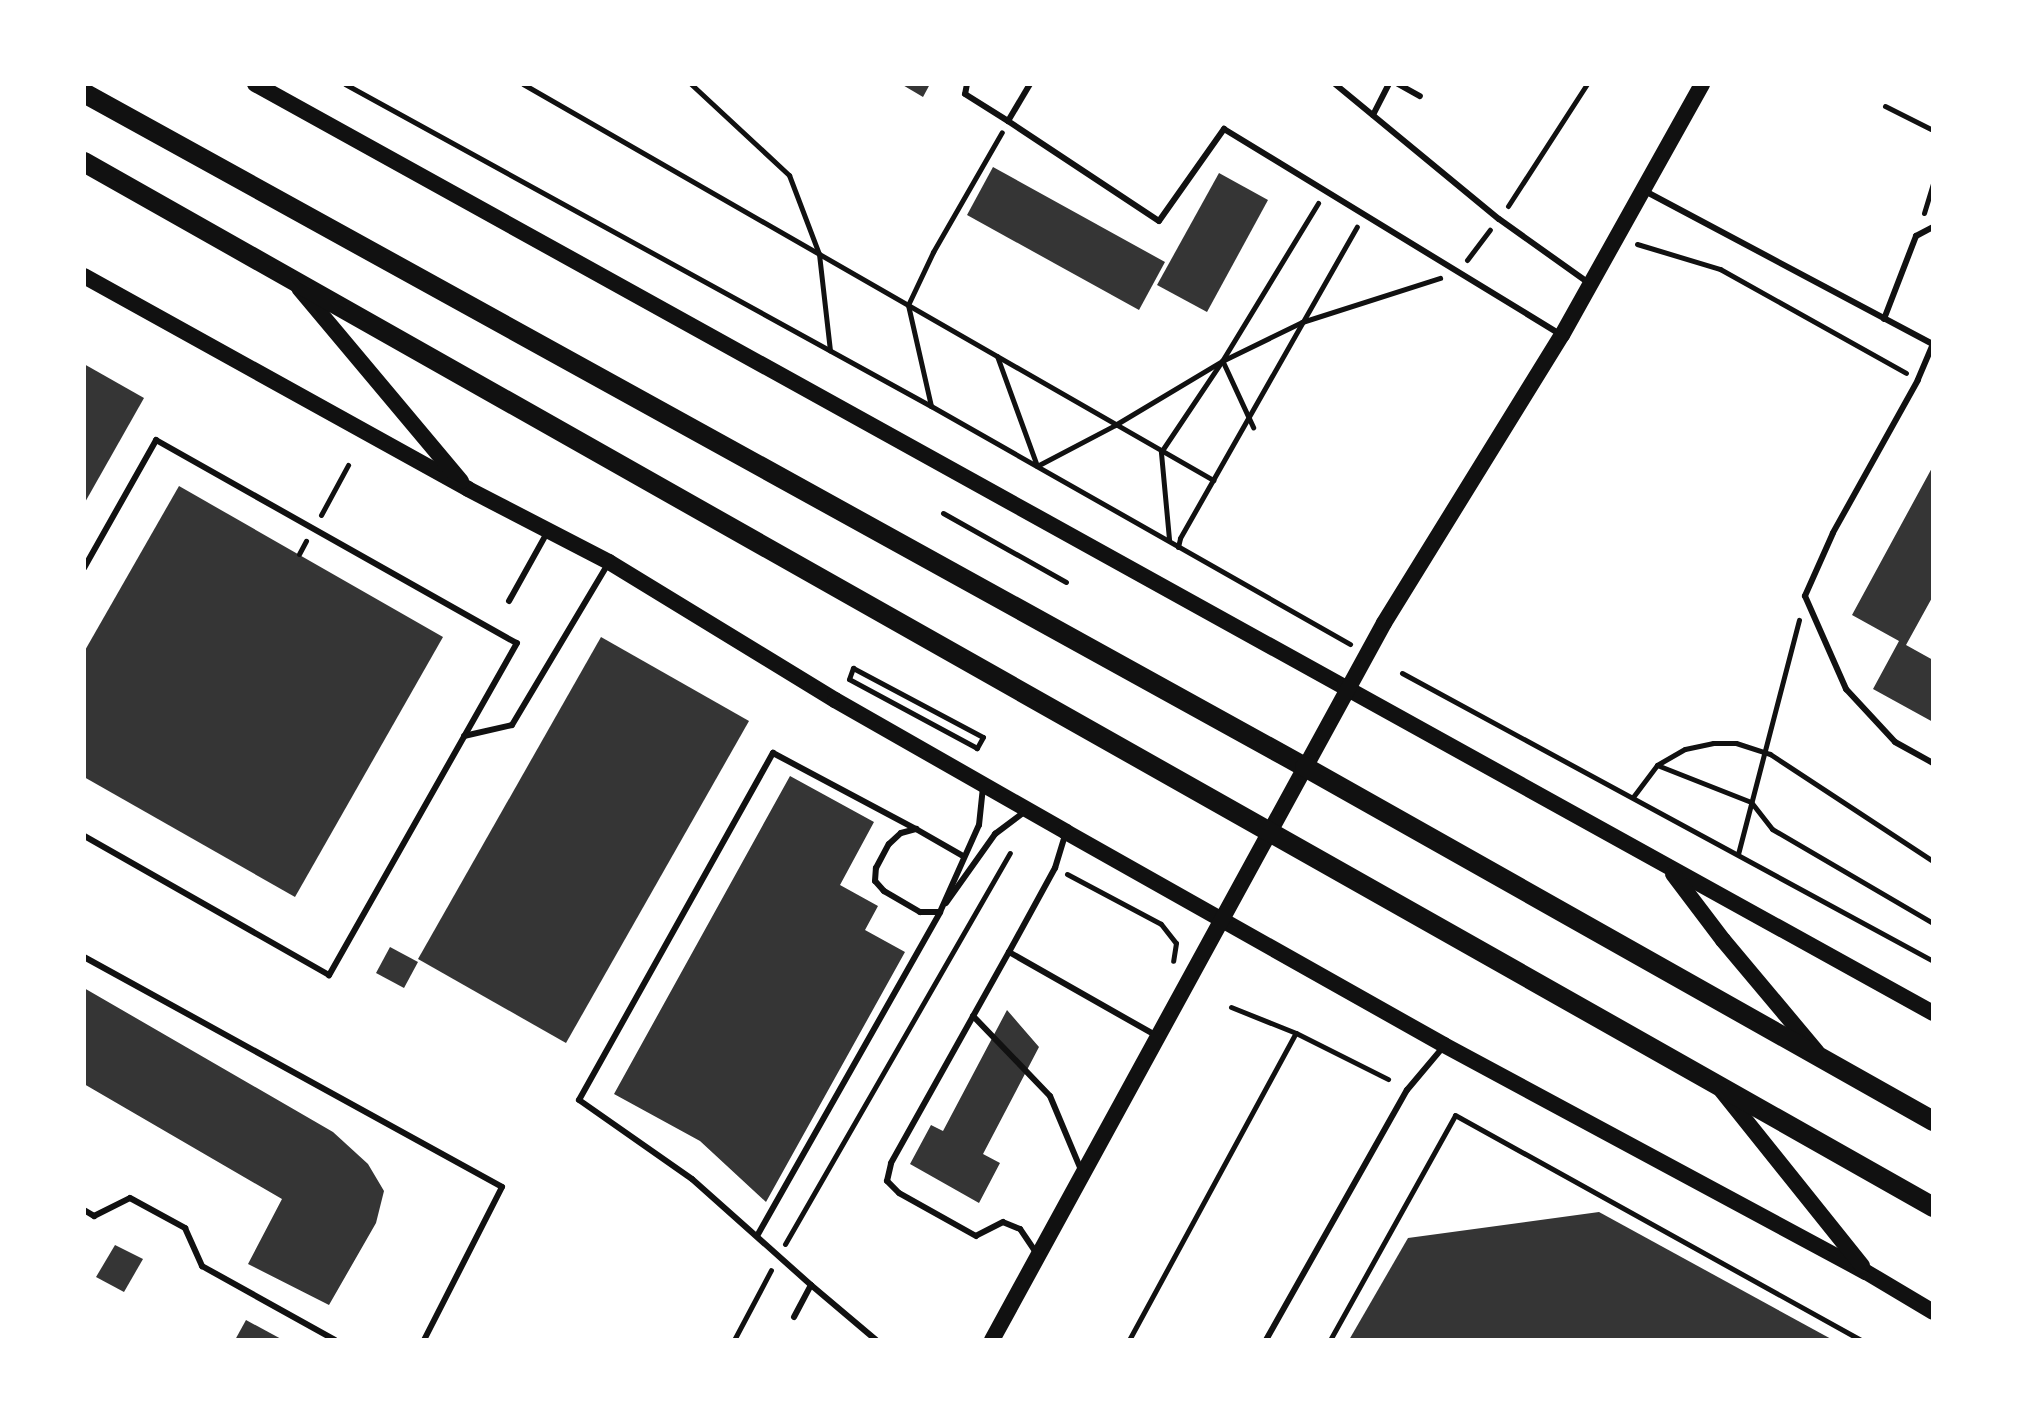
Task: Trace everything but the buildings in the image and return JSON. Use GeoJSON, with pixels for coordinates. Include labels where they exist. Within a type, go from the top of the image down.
{"type":"FeatureCollection","features":[{"type":"Feature","properties":{"kind":"main road"},"geometry":{"type":"LineString","coordinates":[[255,84],[1346,691],[1933,1013]]}},
{"type":"Feature","properties":{"kind":"main road"},"geometry":{"type":"LineString","coordinates":[[992,1340],[1346,691],[1562,335],[1702,84]]}},
{"type":"Feature","properties":{"kind":"main road"},"geometry":{"type":"LineString","coordinates":[[84,93],[1305,767],[1933,1121]]}},
{"type":"Feature","properties":{"kind":"main road"},"geometry":{"type":"LineString","coordinates":[[84,162],[1933,1207]]}},
{"type":"Feature","properties":{"kind":"main road"},"geometry":{"type":"LineString","coordinates":[[84,276],[468,489],[609,562],[835,700],[1027,810],[1444,1045],[1866,1272],[1933,1312]]}},
{"type":"Feature","properties":{"kind":"main road"},"geometry":{"type":"LineString","coordinates":[[290,277],[468,489]]}},
{"type":"Feature","properties":{"kind":"main road"},"geometry":{"type":"LineString","coordinates":[[1668,867],[1723,940],[1823,1059]]}},
{"type":"Feature","properties":{"kind":"main road"},"geometry":{"type":"LineString","coordinates":[[1718,1086],[1866,1272]]}},
{"type":"Feature","properties":{"kind":"lane"},"geometry":{"type":"LineString","coordinates":[[967,84],[965,94],[1159,221],[1224,129],[1562,335]]}},
{"type":"Feature","properties":{"kind":"lane"},"geometry":{"type":"LineString","coordinates":[[1008,121],[1030,84]]}},
{"type":"Feature","properties":{"kind":"lane"},"geometry":{"type":"LineString","coordinates":[[1335,84],[1499,219],[1591,285]]}},
{"type":"Feature","properties":{"kind":"lane"},"geometry":{"type":"LineString","coordinates":[[1373,115],[1389,84]]}},
{"type":"Feature","properties":{"kind":"lane"},"geometry":{"type":"LineString","coordinates":[[1398,84],[1420,96]]}},
{"type":"Feature","properties":{"kind":"lane"},"geometry":{"type":"LineString","coordinates":[[1643,190],[1933,344],[1918,380],[1833,533],[1805,596],[1846,689],[1895,742],[1933,763]]}},
{"type":"Feature","properties":{"kind":"lane"},"geometry":{"type":"LineString","coordinates":[[1884,319],[1916,236],[1933,227]]}},
{"type":"Feature","properties":{"kind":"lane"},"geometry":{"type":"LineString","coordinates":[[84,568],[156,440],[517,643],[329,975],[84,836]]}},
{"type":"Feature","properties":{"kind":"lane"},"geometry":{"type":"LineString","coordinates":[[509,601],[548,531]]}},
{"type":"Feature","properties":{"kind":"lane"},"geometry":{"type":"LineString","coordinates":[[464,736],[512,725],[609,562]]}},
{"type":"Feature","properties":{"kind":"lane"},"geometry":{"type":"LineString","coordinates":[[876,1340],[673,1165],[579,1100],[773,753],[963,856]]}},
{"type":"Feature","properties":{"kind":"lane"},"geometry":{"type":"LineString","coordinates":[[940,912],[979,825],[983,785]]}},
{"type":"Feature","properties":{"kind":"lane"},"geometry":{"type":"LineString","coordinates":[[757,1236],[940,912],[995,834],[1027,810]]}},
{"type":"Feature","properties":{"kind":"lane"},"geometry":{"type":"LineString","coordinates":[[916,829],[901,833],[889,844],[876,868],[875,881],[884,891],[920,912],[940,912]]}},
{"type":"Feature","properties":{"kind":"lane"},"geometry":{"type":"LineString","coordinates":[[1037,1255],[1020,1229],[1003,1222],[976,1236],[899,1193],[887,1181],[891,1163],[1055,868],[1066,832]]}},
{"type":"Feature","properties":{"kind":"lane"},"geometry":{"type":"LineString","coordinates":[[1009,952],[1158,1036]]}},
{"type":"Feature","properties":{"kind":"lane"},"geometry":{"type":"LineString","coordinates":[[84,957],[502,1187],[424,1340]]}},
{"type":"Feature","properties":{"kind":"lane"},"geometry":{"type":"LineString","coordinates":[[973,1016],[1050,1096],[1083,1174]]}},
{"type":"Feature","properties":{"kind":"lane"},"geometry":{"type":"LineString","coordinates":[[1266,1340],[1398,1112],[1407,1090],[1444,1045]]}},
{"type":"Feature","properties":{"kind":"lane"},"geometry":{"type":"LineString","coordinates":[[84,1210],[94,1216],[130,1198],[185,1228],[202,1266],[335,1340]]}},
{"type":"Feature","properties":{"kind":"lane"},"geometry":{"type":"LineString","coordinates":[[794,1317],[811,1285]]}},
{"type":"Feature","properties":{"kind":"path"},"geometry":{"type":"LineString","coordinates":[[345,84],[931,406],[1351,644]]}},
{"type":"Feature","properties":{"kind":"path"},"geometry":{"type":"LineString","coordinates":[[523,84],[1213,480]]}},
{"type":"Feature","properties":{"kind":"path"},"geometry":{"type":"LineString","coordinates":[[691,84],[789,175],[819,254],[830,351]]}},
{"type":"Feature","properties":{"kind":"path"},"geometry":{"type":"LineString","coordinates":[[1037,466],[1115,425],[1222,361],[1302,322],[1457,272],[1499,219],[1587,84]]}},
{"type":"Feature","properties":{"kind":"path"},"geometry":{"type":"LineString","coordinates":[[1885,106],[1933,130]]}},
{"type":"Feature","properties":{"kind":"path"},"geometry":{"type":"LineString","coordinates":[[931,406],[908,305],[933,252],[1008,121]]}},
{"type":"Feature","properties":{"kind":"path"},"geometry":{"type":"LineString","coordinates":[[1169,539],[1161,452],[1222,361],[1324,192]]}},
{"type":"Feature","properties":{"kind":"path"},"geometry":{"type":"LineString","coordinates":[[1178,547],[1364,215]]}},
{"type":"Feature","properties":{"kind":"path"},"geometry":{"type":"LineString","coordinates":[[1637,244],[1720,269],[1918,380]]}},
{"type":"Feature","properties":{"kind":"path"},"geometry":{"type":"LineString","coordinates":[[997,356],[1037,466]]}},
{"type":"Feature","properties":{"kind":"path"},"geometry":{"type":"LineString","coordinates":[[1222,361],[1253,427]]}},
{"type":"Feature","properties":{"kind":"path"},"geometry":{"type":"LineString","coordinates":[[319,519],[348,465]]}},
{"type":"Feature","properties":{"kind":"path"},"geometry":{"type":"LineString","coordinates":[[943,513],[1066,582]]}},
{"type":"Feature","properties":{"kind":"path"},"geometry":{"type":"LineString","coordinates":[[1738,854],[1805,596]]}},
{"type":"Feature","properties":{"kind":"path"},"geometry":{"type":"LineString","coordinates":[[853,668],[983,737],[977,748],[849,679],[853,668]]}},
{"type":"Feature","properties":{"kind":"path"},"geometry":{"type":"LineString","coordinates":[[1402,673],[1933,961]]}},
{"type":"Feature","properties":{"kind":"path"},"geometry":{"type":"LineString","coordinates":[[1633,797],[1657,765],[1685,749],[1713,743],[1736,743],[1764,752],[1933,861]]}},
{"type":"Feature","properties":{"kind":"path"},"geometry":{"type":"LineString","coordinates":[[1657,765],[1751,802],[1772,829],[1933,923]]}},
{"type":"Feature","properties":{"kind":"path"},"geometry":{"type":"LineString","coordinates":[[734,1340],[779,1255],[1010,853]]}},
{"type":"Feature","properties":{"kind":"path"},"geometry":{"type":"LineString","coordinates":[[1055,868],[1161,924],[1176,943],[1172,965]]}},
{"type":"Feature","properties":{"kind":"path"},"geometry":{"type":"LineString","coordinates":[[1231,1007],[1296,1033],[1388,1079]]}},
{"type":"Feature","properties":{"kind":"path"},"geometry":{"type":"LineString","coordinates":[[1129,1340],[1296,1033]]}},
{"type":"Feature","properties":{"kind":"path"},"geometry":{"type":"LineString","coordinates":[[1330,1340],[1455,1115],[1861,1340]]}}]}
